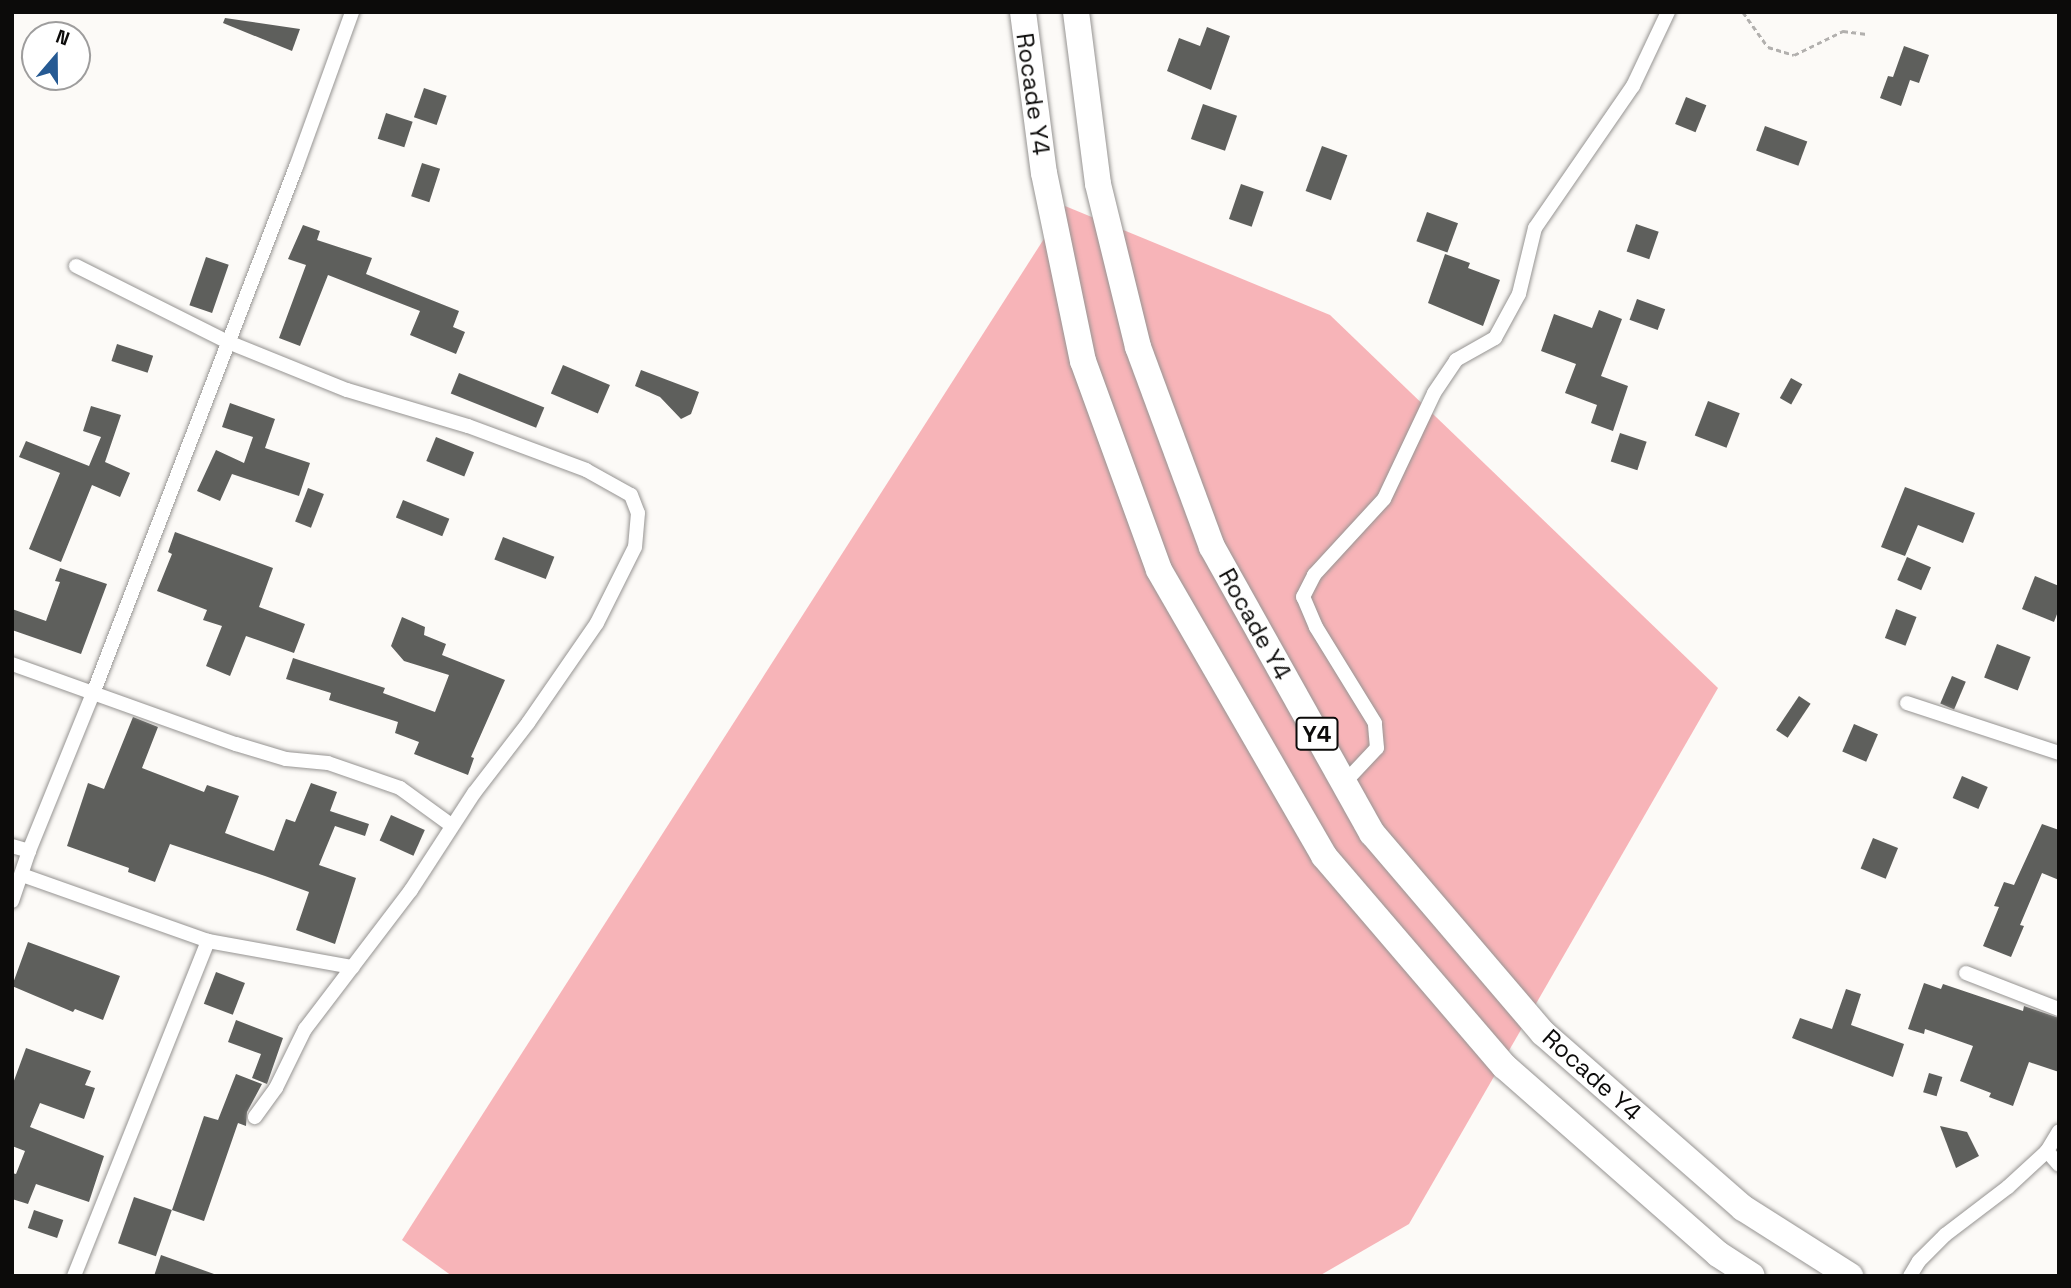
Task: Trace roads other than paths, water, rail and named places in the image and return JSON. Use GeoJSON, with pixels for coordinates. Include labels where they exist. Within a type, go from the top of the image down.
{"type":"FeatureCollection","features":[{"type":"Feature","properties":{"kind":"highway","name":"Rocade Y4"},"geometry":{"type":"LineString","coordinates":[[1023,12],[1044,173],[1083,361],[1159,570],[1324,856],[1504,1066],[1718,1254],[1752,1276]]}},
{"type":"Feature","properties":{"kind":"highway","name":"Rocade Y4"},"geometry":{"type":"LineString","coordinates":[[1076,12],[1098,184],[1138,347],[1212,547],[1372,833],[1543,1032],[1742,1208],[1850,1276]]}},
{"type":"Feature","properties":{"kind":"street"},"geometry":{"type":"LineString","coordinates":[[12,901],[352,12]]}},
{"type":"Feature","properties":{"kind":"street"},"geometry":{"type":"LineString","coordinates":[[1344,783],[1377,748],[1375,723],[1316,627],[1303,597],[1314,575],[1384,499],[1434,393],[1456,360],[1495,338],[1519,294],[1535,228],[1633,86],[1668,12]]}},
{"type":"Feature","properties":{"kind":"street"},"geometry":{"type":"LineString","coordinates":[[76,266],[228,342],[347,390],[468,426],[586,470],[631,495],[638,513],[635,548],[597,623],[528,723],[451,825],[411,890],[305,1029],[276,1088],[255,1116]]}},
{"type":"Feature","properties":{"kind":"street"},"geometry":{"type":"LineString","coordinates":[[12,664],[94,691],[236,744],[286,759],[328,763],[400,788],[451,825]]}},
{"type":"Feature","properties":{"kind":"street"},"geometry":{"type":"LineString","coordinates":[[1907,703],[2059,753]]}},
{"type":"Feature","properties":{"kind":"street"},"geometry":{"type":"LineString","coordinates":[[12,846],[29,851]]}},
{"type":"Feature","properties":{"kind":"street"},"geometry":{"type":"LineString","coordinates":[[22,875],[208,941],[353,967]]}},
{"type":"Feature","properties":{"kind":"street"},"geometry":{"type":"LineString","coordinates":[[74,1276],[208,941]]}},
{"type":"Feature","properties":{"kind":"street"},"geometry":{"type":"LineString","coordinates":[[1966,973],[2059,1009]]}},
{"type":"Feature","properties":{"kind":"street"},"geometry":{"type":"LineString","coordinates":[[1910,1276],[1919,1261],[1945,1235],[2008,1187],[2047,1151],[2059,1131]]}},
{"type":"Feature","properties":{"kind":"street"},"geometry":{"type":"LineString","coordinates":[[2047,1151],[2059,1165]]}}]}
